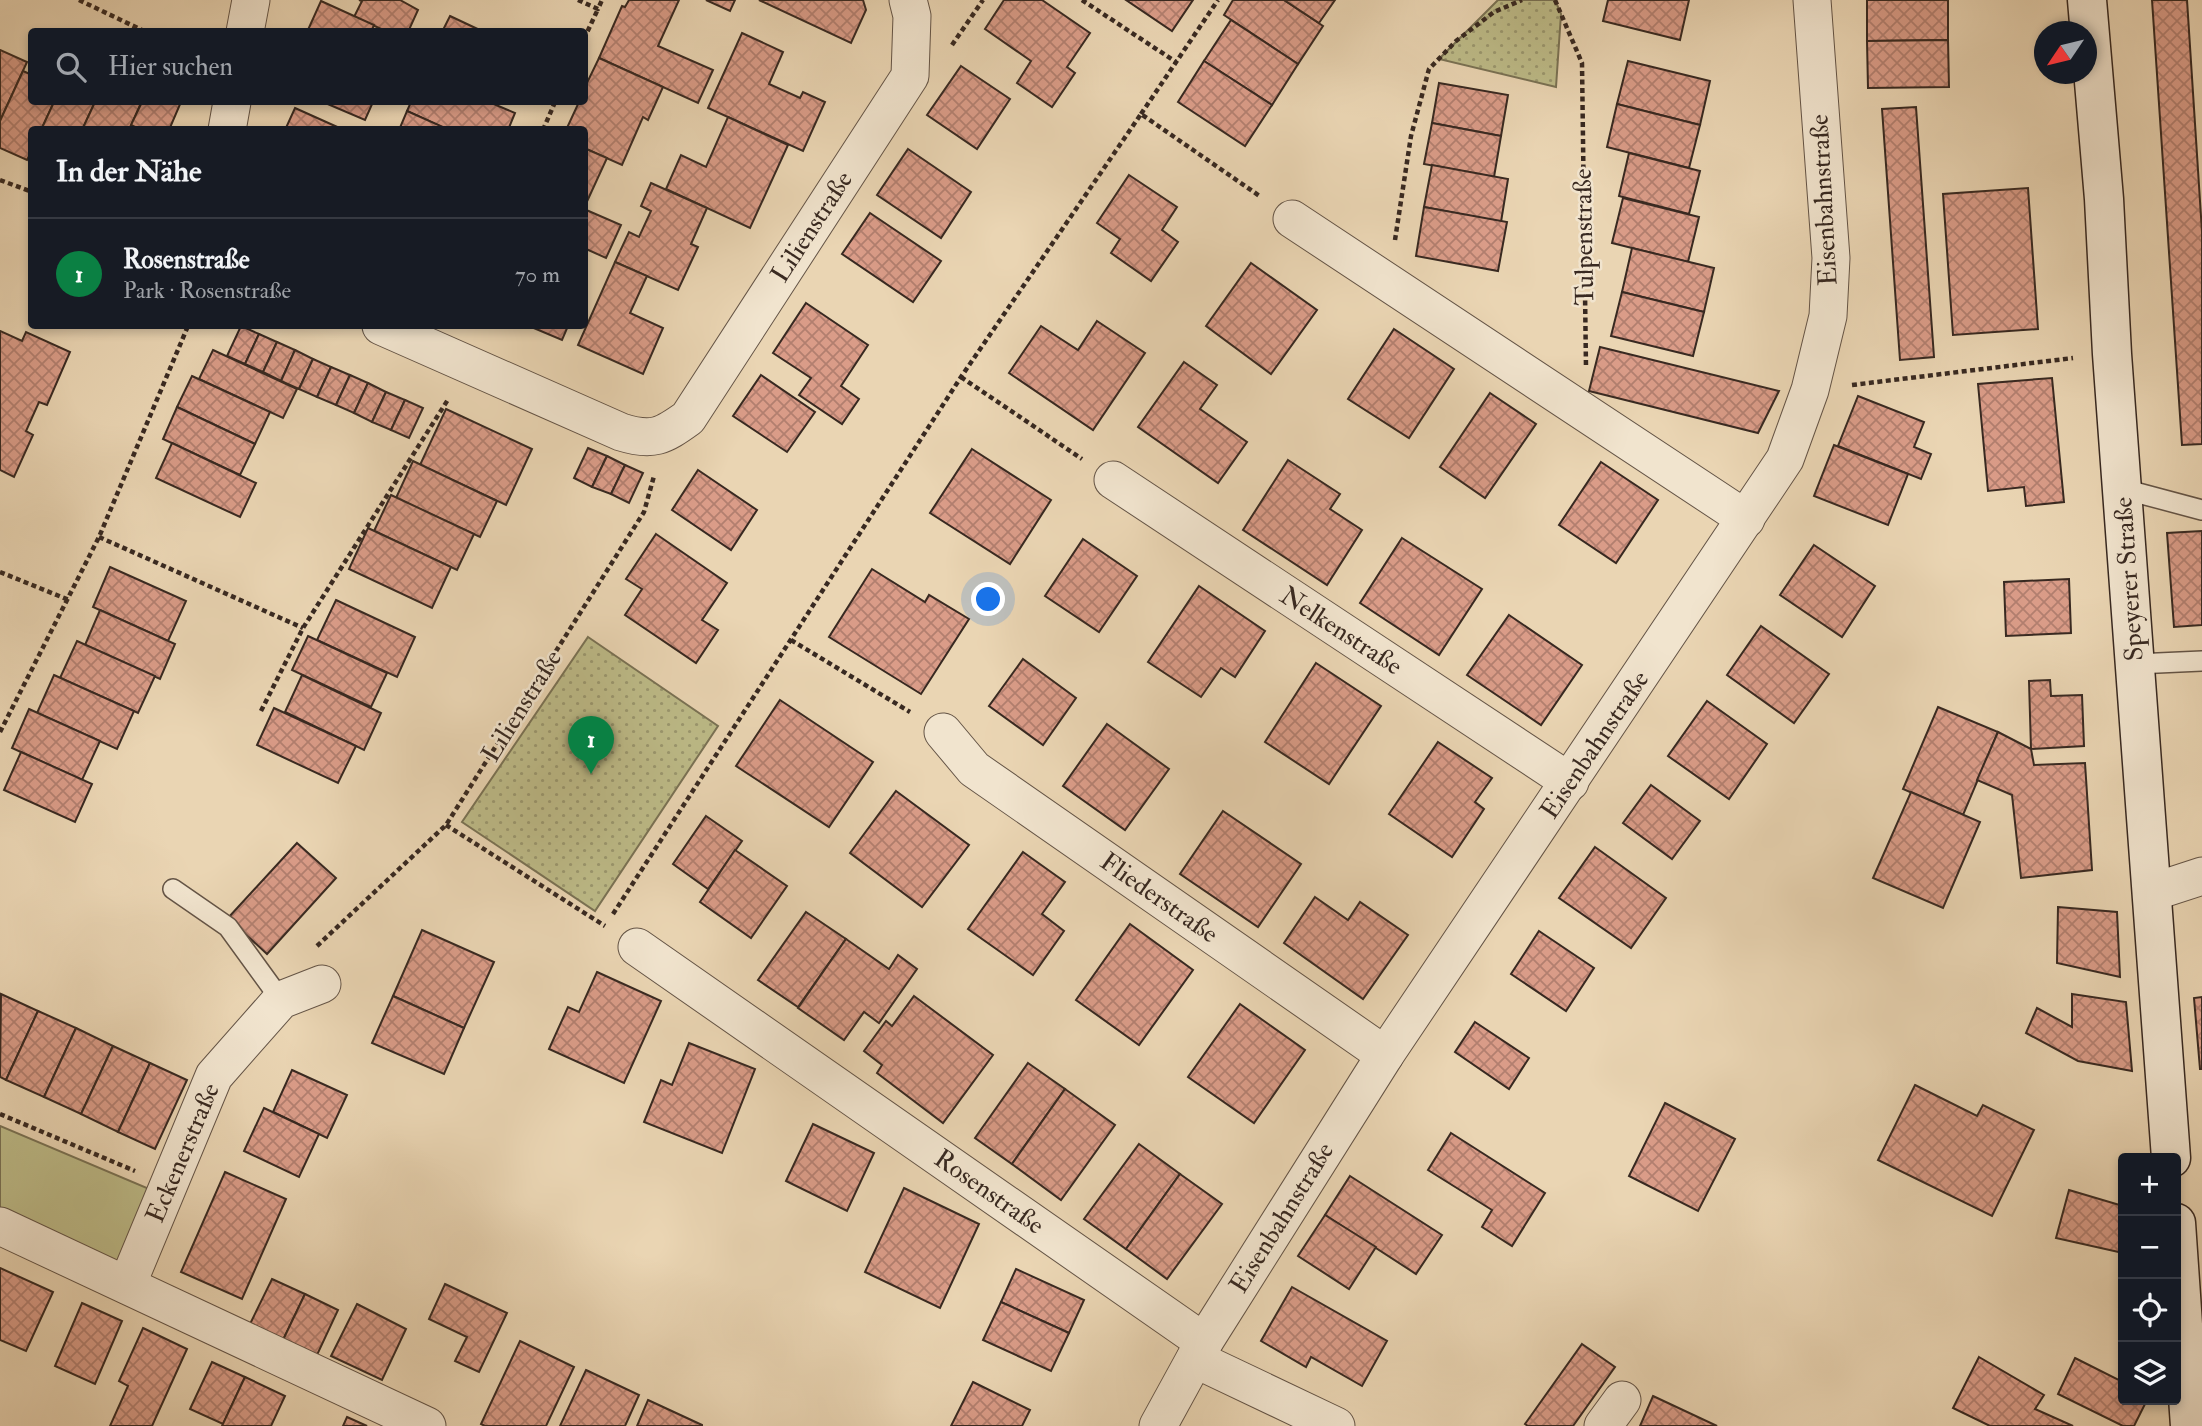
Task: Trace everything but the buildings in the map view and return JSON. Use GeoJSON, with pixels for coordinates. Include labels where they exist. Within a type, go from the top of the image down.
{"type":"FeatureCollection","features":[{"type":"Feature","properties":{"kind":"main road","name":"Speyerer Straße"},"geometry":{"type":"LineString","coordinates":[[2087,0],[2104,199],[2112,354],[2171,1153]]}},
{"type":"Feature","properties":{"kind":"main road"},"geometry":{"type":"LineString","coordinates":[[2180,1279],[2189,1426]]}},
{"type":"Feature","properties":{"kind":"street"},"geometry":{"type":"LineString","coordinates":[[247,28],[251,0]]}},
{"type":"Feature","properties":{"kind":"street","name":"Lilienstraße"},"geometry":{"type":"LineString","coordinates":[[665,435],[688,418],[910,76],[912,16],[908,0]]}},
{"type":"Feature","properties":{"kind":"street","name":"Eisenbahnstraße"},"geometry":{"type":"LineString","coordinates":[[1158,1426],[1199,1350],[1385,1055],[1785,459],[1810,390],[1828,316],[1831,258],[1812,0]]}},
{"type":"Feature","properties":{"kind":"street"},"geometry":{"type":"LineString","coordinates":[[228,126],[231,105]]}},
{"type":"Feature","properties":{"kind":"street"},"geometry":{"type":"LineString","coordinates":[[1292,219],[1746,519]]}},
{"type":"Feature","properties":{"kind":"street"},"geometry":{"type":"LineString","coordinates":[[388,329],[621,432],[642,439],[665,435]]}},
{"type":"Feature","properties":{"kind":"street","name":"Nelkenstraße"},"geometry":{"type":"LineString","coordinates":[[1113,480],[1570,782]]}},
{"type":"Feature","properties":{"kind":"street","name":"Fliederstraße"},"geometry":{"type":"LineString","coordinates":[[943,732],[974,769],[1385,1055]]}},
{"type":"Feature","properties":{"kind":"street"},"geometry":{"type":"LineString","coordinates":[[2153,892],[2202,876]]}},
{"type":"Feature","properties":{"kind":"street","name":"Rosenstraße"},"geometry":{"type":"LineString","coordinates":[[637,947],[1199,1350],[1336,1426]]}},
{"type":"Feature","properties":{"kind":"street","name":"Eckenerstraße"},"geometry":{"type":"LineString","coordinates":[[127,1285],[215,1076],[281,1000],[322,984]]}},
{"type":"Feature","properties":{"kind":"street"},"geometry":{"type":"LineString","coordinates":[[0,1226],[427,1426]]}},
{"type":"Feature","properties":{"kind":"lane"},"geometry":{"type":"LineString","coordinates":[[2123,488],[2202,510]]}},
{"type":"Feature","properties":{"kind":"lane"},"geometry":{"type":"LineString","coordinates":[[2136,664],[2202,661]]}},
{"type":"Feature","properties":{"kind":"lane"},"geometry":{"type":"LineString","coordinates":[[173,889],[228,927],[281,1000]]}},
{"type":"Feature","properties":{"kind":"path"},"geometry":{"type":"LineString","coordinates":[[79,0],[138,28]]}},
{"type":"Feature","properties":{"kind":"path"},"geometry":{"type":"LineString","coordinates":[[578,0],[598,9]]}},
{"type":"Feature","properties":{"kind":"path"},"geometry":{"type":"LineString","coordinates":[[588,30],[602,0]]}},
{"type":"Feature","properties":{"kind":"path"},"geometry":{"type":"LineString","coordinates":[[1082,0],[1176,62]]}},
{"type":"Feature","properties":{"kind":"path"},"geometry":{"type":"LineString","coordinates":[[605,926],[961,377],[1218,0]]}},
{"type":"Feature","properties":{"kind":"path"},"geometry":{"type":"LineString","coordinates":[[1389,283],[1411,136],[1429,69],[1456,41],[1494,12],[1522,0]]}},
{"type":"Feature","properties":{"kind":"path","name":"Tulpenstraße"},"geometry":{"type":"LineString","coordinates":[[1556,0],[1582,63],[1586,412]]}},
{"type":"Feature","properties":{"kind":"path"},"geometry":{"type":"LineString","coordinates":[[544,126],[554,105]]}},
{"type":"Feature","properties":{"kind":"path"},"geometry":{"type":"LineString","coordinates":[[1141,114],[1292,219]]}},
{"type":"Feature","properties":{"kind":"path"},"geometry":{"type":"LineString","coordinates":[[0,180],[28,190]]}},
{"type":"Feature","properties":{"kind":"path"},"geometry":{"type":"LineString","coordinates":[[0,732],[99,537],[187,329]]}},
{"type":"Feature","properties":{"kind":"path"},"geometry":{"type":"LineString","coordinates":[[1810,390],[2112,354]]}},
{"type":"Feature","properties":{"kind":"path"},"geometry":{"type":"LineString","coordinates":[[261,711],[303,628],[470,364]]}},
{"type":"Feature","properties":{"kind":"path"},"geometry":{"type":"LineString","coordinates":[[961,377],[1113,480]]}},
{"type":"Feature","properties":{"kind":"path","name":"Lilienstraße"},"geometry":{"type":"LineString","coordinates":[[322,984],[316,943],[446,825],[644,512],[665,435]]}},
{"type":"Feature","properties":{"kind":"path"},"geometry":{"type":"LineString","coordinates":[[99,537],[303,628]]}},
{"type":"Feature","properties":{"kind":"path"},"geometry":{"type":"LineString","coordinates":[[0,572],[69,600]]}},
{"type":"Feature","properties":{"kind":"path"},"geometry":{"type":"LineString","coordinates":[[791,640],[943,732]]}},
{"type":"Feature","properties":{"kind":"path"},"geometry":{"type":"LineString","coordinates":[[446,825],[637,947]]}},
{"type":"Feature","properties":{"kind":"path"},"geometry":{"type":"LineString","coordinates":[[0,1114],[169,1186]]}},
{"type":"Feature","properties":{"kind":"shaded area"},"geometry":{"type":"Polygon","coordinates":[[[1498,0],[1555,0],[1561,14],[1556,87],[1439,59],[1498,0]]]}},
{"type":"Feature","properties":{"kind":"shaded area"},"geometry":{"type":"Polygon","coordinates":[[[588,637],[718,726],[595,911],[462,822],[588,637]]]}},
{"type":"Feature","properties":{"kind":"shaded area"},"geometry":{"type":"Polygon","coordinates":[[[0,1126],[154,1191],[122,1273],[0,1215],[0,1126]]]}},
{"type":"Feature","properties":{"kind":"place","name":"Rosenstraße"},"geometry":{"type":"Point","coordinates":[591,774]}}]}
